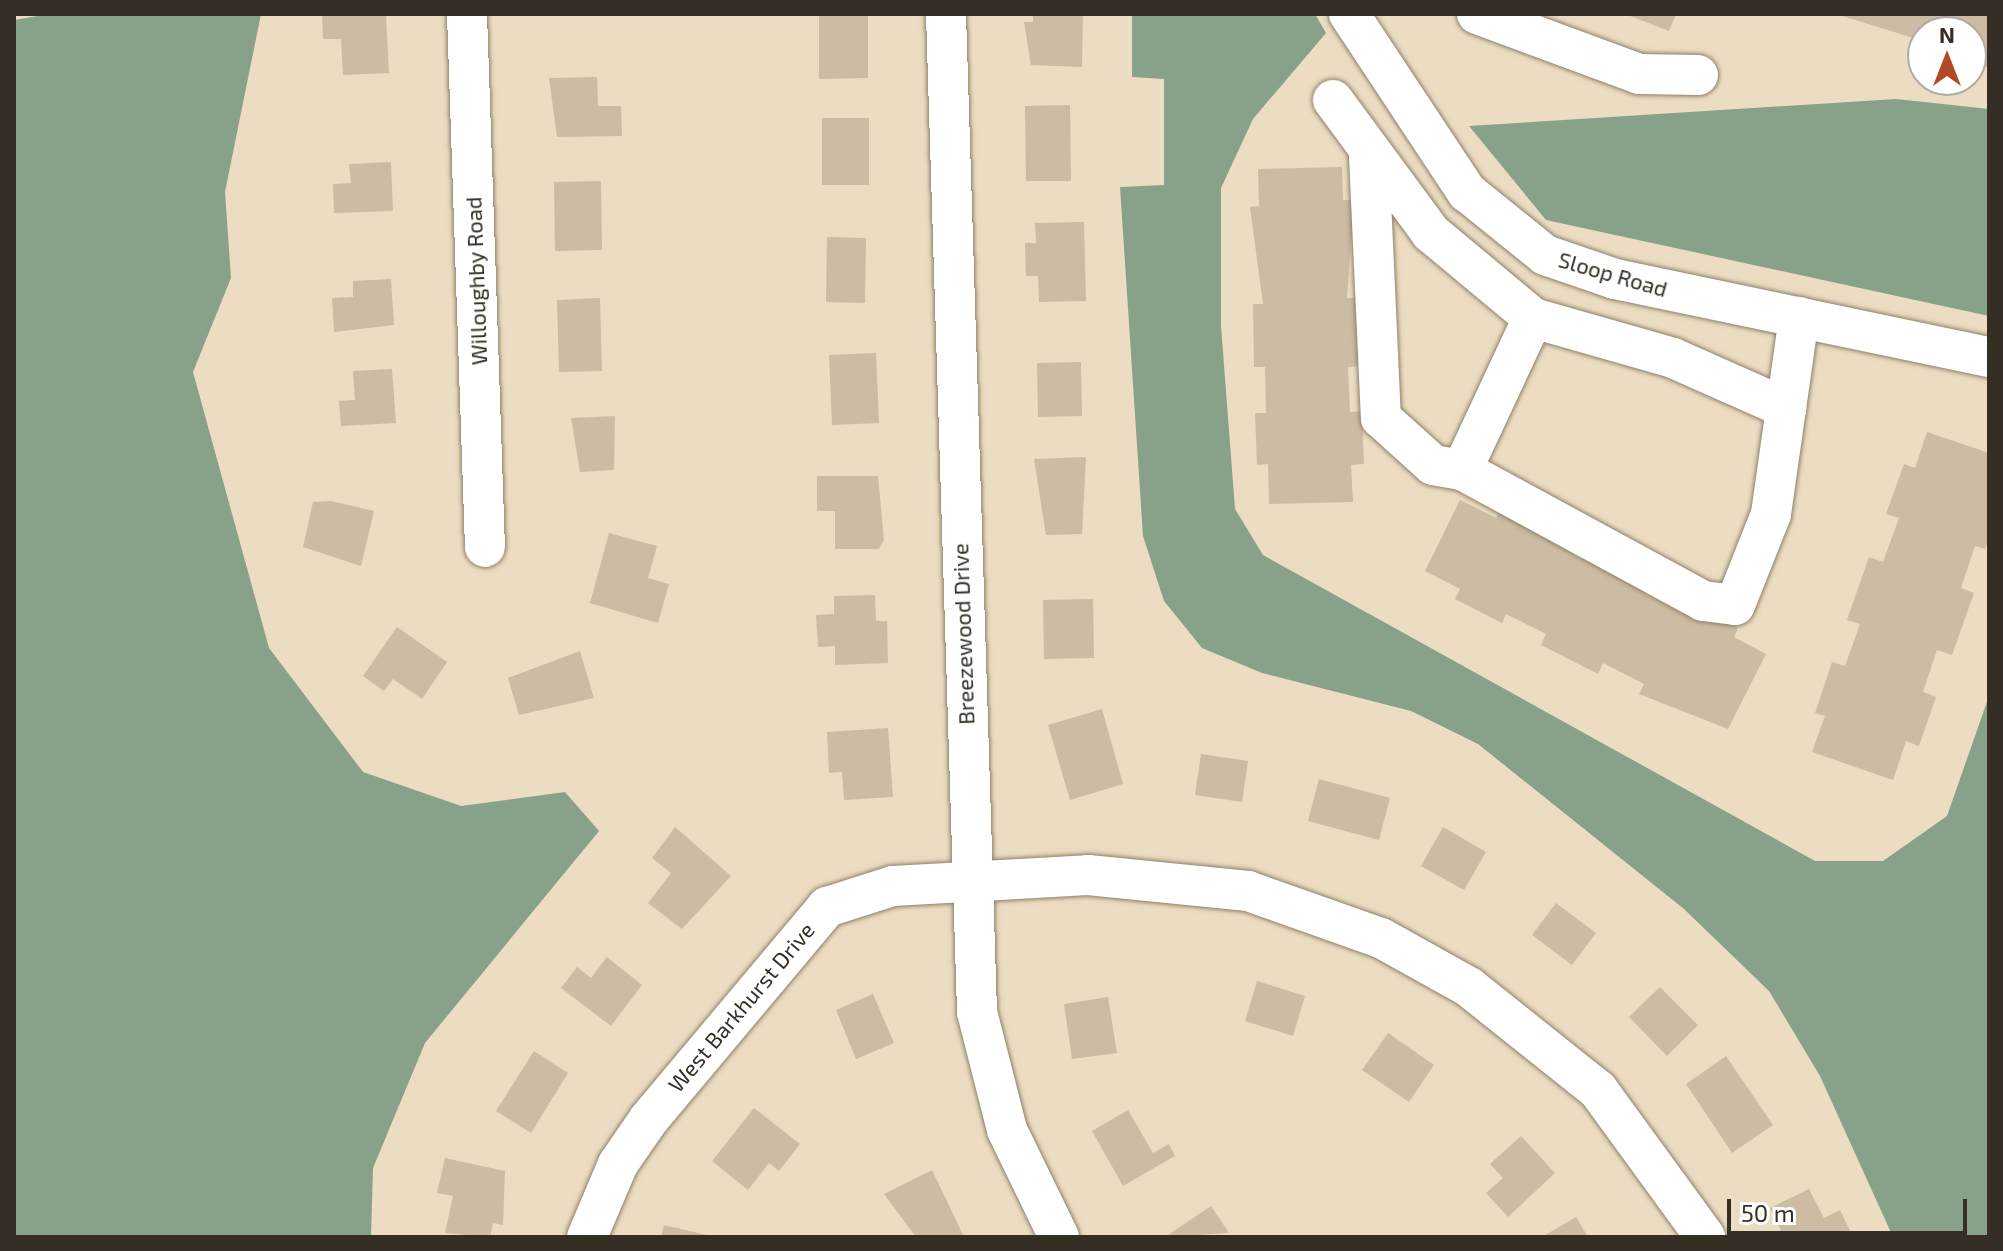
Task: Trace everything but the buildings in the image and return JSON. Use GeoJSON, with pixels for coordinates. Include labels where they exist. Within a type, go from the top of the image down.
{"type":"FeatureCollection","features":[{"type":"Feature","properties":{"kind":"street","name":"Willoughby Road"},"geometry":{"type":"LineString","coordinates":[[467,14],[485,547]]}},
{"type":"Feature","properties":{"kind":"street","name":"Breezewood Drive"},"geometry":{"type":"LineString","coordinates":[[946,14],[970,879],[984,1057],[1031,1192],[1059,1237]]}},
{"type":"Feature","properties":{"kind":"street","name":"Sloop Road"},"geometry":{"type":"LineString","coordinates":[[1349,14],[1444,165],[1519,238],[1615,279],[1989,357]]}},
{"type":"Feature","properties":{"kind":"street"},"geometry":{"type":"LineString","coordinates":[[1477,14],[1639,74],[1698,75]]}},
{"type":"Feature","properties":{"kind":"street"},"geometry":{"type":"LineString","coordinates":[[1333,100],[1369,156],[1431,233],[1533,318],[1673,358],[1786,408]]}},
{"type":"Feature","properties":{"kind":"street"},"geometry":{"type":"LineString","coordinates":[[1369,156],[1381,418],[1433,465],[1462,470],[1655,578],[1703,601],[1735,605],[1771,514],[1799,317]]}},
{"type":"Feature","properties":{"kind":"street"},"geometry":{"type":"LineString","coordinates":[[1462,470],[1533,318]]}},
{"type":"Feature","properties":{"kind":"street","name":"West Barkhurst Drive"},"geometry":{"type":"LineString","coordinates":[[587,1237],[618,1164],[795,936],[827,907],[859,894],[970,879],[1088,875],[1203,884],[1298,906],[1381,938],[1496,1004],[1557,1051],[1632,1130],[1705,1237]]}},
{"type":"Feature","properties":{"kind":"green space"},"geometry":{"type":"Polygon","coordinates":[[[50,14],[261,14],[225,192],[231,278],[193,372],[269,648],[363,772],[461,806],[565,792],[599,831],[425,1043],[373,1168],[371,1237],[14,1237],[14,20],[50,14]]]}},
{"type":"Feature","properties":{"kind":"green space"},"geometry":{"type":"Polygon","coordinates":[[[1132,14],[1315,14],[1326,33],[1253,119],[1221,188],[1221,326],[1235,509],[1263,555],[1815,861],[1883,861],[1947,816],[1989,696],[1989,1237],[1893,1237],[1820,1076],[1769,991],[1684,909],[1478,744],[1411,711],[1262,673],[1202,648],[1164,601],[1143,536],[1120,187],[1164,185],[1164,79],[1132,77],[1132,14]]]}},
{"type":"Feature","properties":{"kind":"green space"},"geometry":{"type":"Polygon","coordinates":[[[1896,99],[1989,109],[1989,316],[1546,220],[1469,126],[1896,99]]]}}]}
